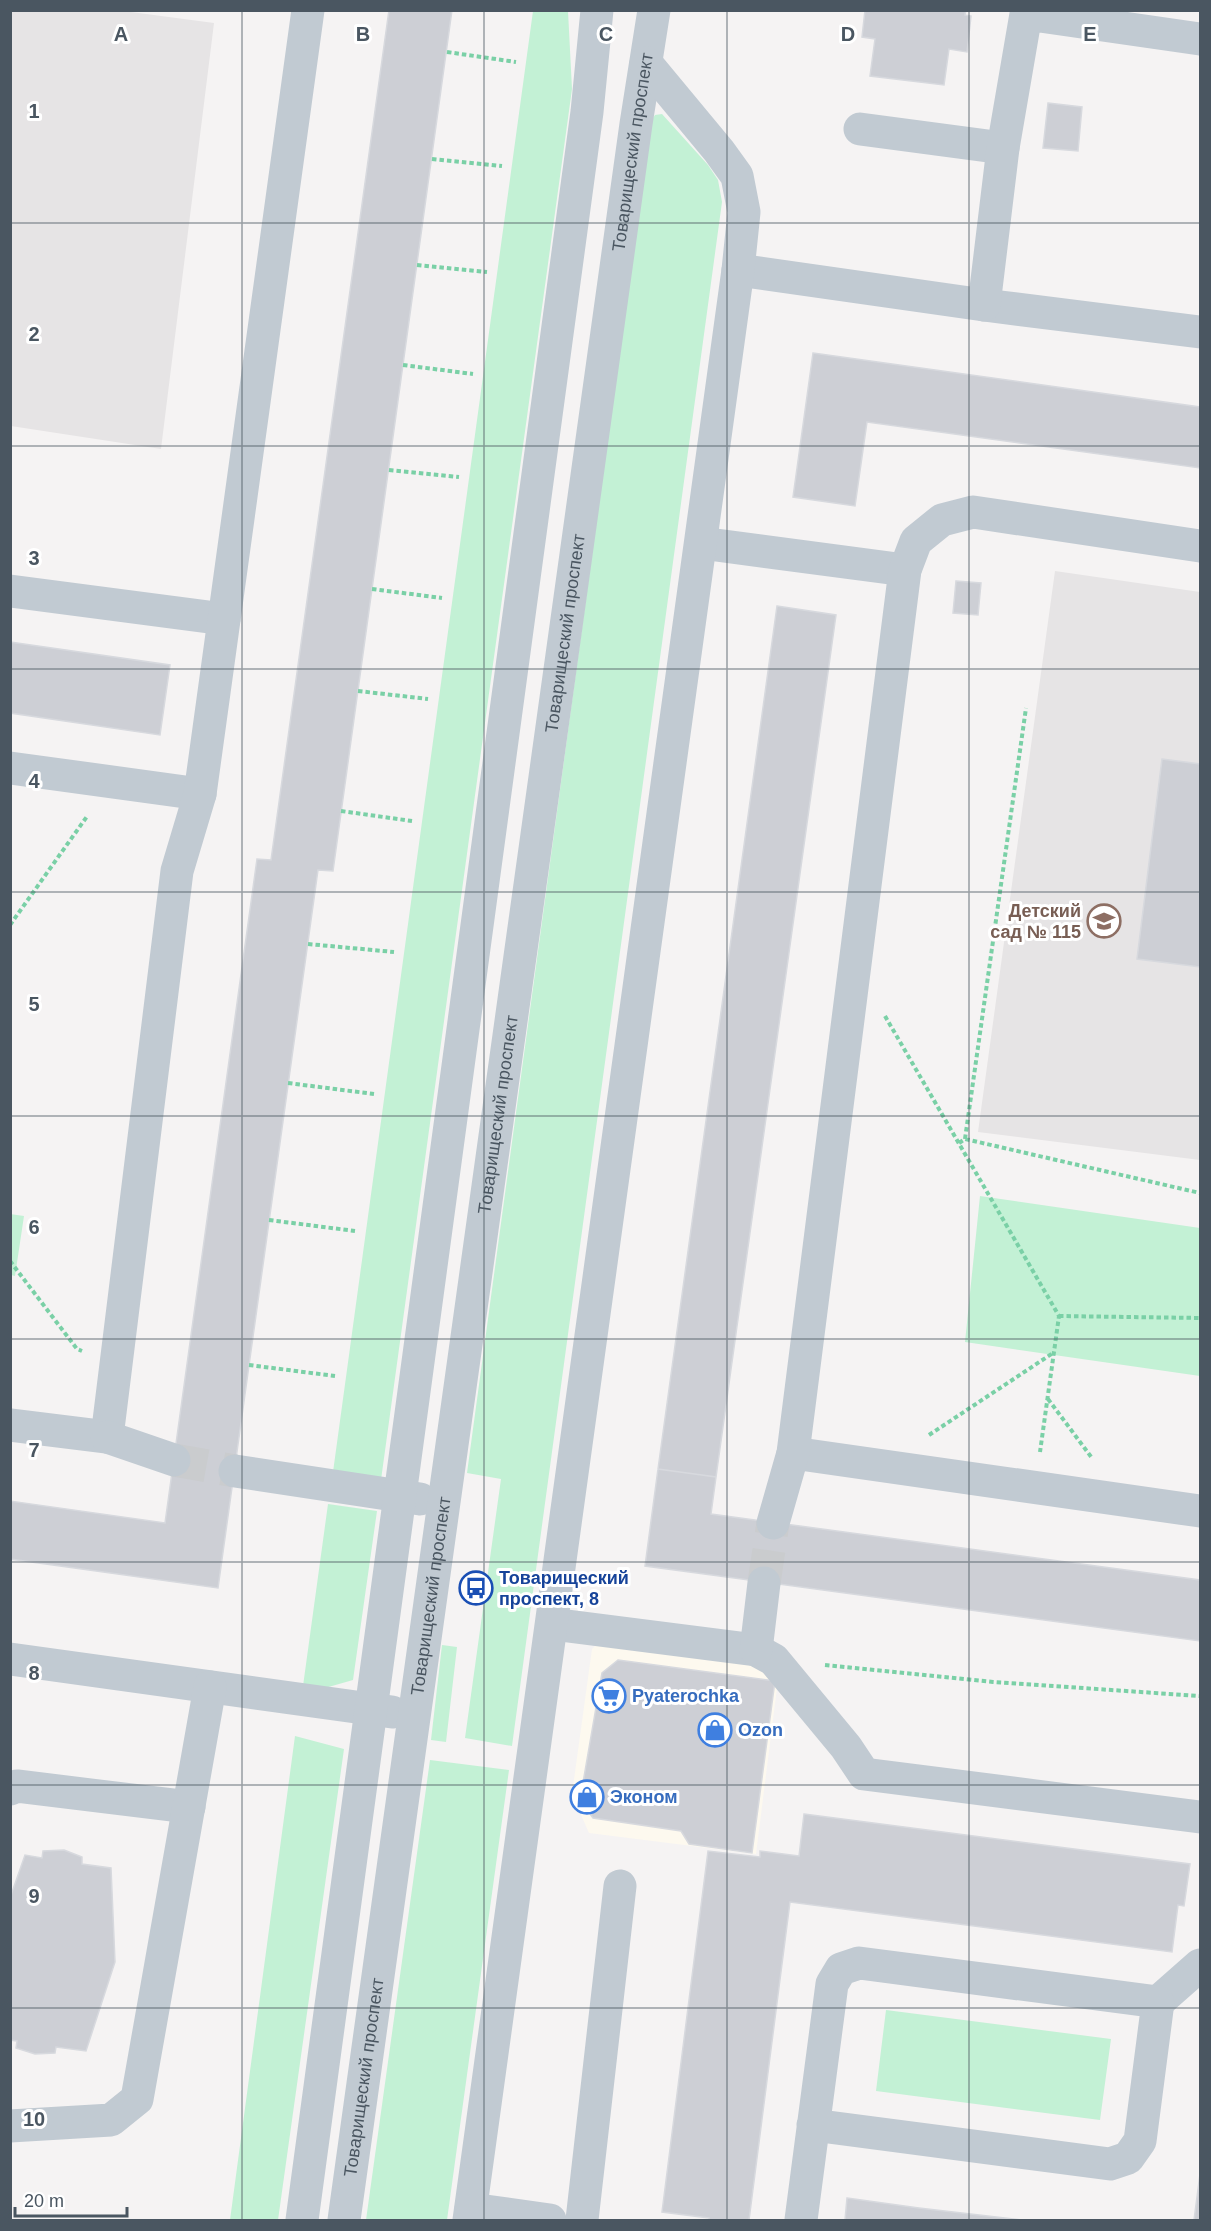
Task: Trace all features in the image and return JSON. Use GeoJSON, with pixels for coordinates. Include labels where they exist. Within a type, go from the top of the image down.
{"type":"FeatureCollection","features":[{"type":"Feature","properties":{"kind":"street"},"geometry":{"type":"LineString","coordinates":[[106,1437],[177,870],[200,794],[308,10]]}},
{"type":"Feature","properties":{"kind":"street"},"geometry":{"type":"LineString","coordinates":[[302,2220],[398,1496],[587,112],[597,10]]}},
{"type":"Feature","properties":{"kind":"street","name":"Товарищеский проспект"},"geometry":{"type":"LineString","coordinates":[[344,2220],[654,10]]}},
{"type":"Feature","properties":{"kind":"street"},"geometry":{"type":"LineString","coordinates":[[984,305],[1003,148],[1026,14],[1200,39]]}},
{"type":"Feature","properties":{"kind":"street"},"geometry":{"type":"LineString","coordinates":[[550,2220],[470,2215],[701,543],[744,212],[736,176],[719,151],[646,63]]}},
{"type":"Feature","properties":{"kind":"street"},"geometry":{"type":"LineString","coordinates":[[860,129],[1003,148]]}},
{"type":"Feature","properties":{"kind":"street"},"geometry":{"type":"LineString","coordinates":[[738,270],[984,305],[1200,332]]}},
{"type":"Feature","properties":{"kind":"street"},"geometry":{"type":"LineString","coordinates":[[773,1523],[793,1453],[905,570],[916,541],[942,520],[973,512],[1200,546]]}},
{"type":"Feature","properties":{"kind":"street"},"geometry":{"type":"LineString","coordinates":[[701,543],[905,570]]}},
{"type":"Feature","properties":{"kind":"street"},"geometry":{"type":"LineString","coordinates":[[10,591],[224,619]]}},
{"type":"Feature","properties":{"kind":"street"},"geometry":{"type":"LineString","coordinates":[[10,768],[200,794]]}},
{"type":"Feature","properties":{"kind":"street"},"geometry":{"type":"LineString","coordinates":[[10,1425],[106,1437],[174,1460]]}},
{"type":"Feature","properties":{"kind":"street"},"geometry":{"type":"LineString","coordinates":[[793,1453],[1200,1511]]}},
{"type":"Feature","properties":{"kind":"street"},"geometry":{"type":"LineString","coordinates":[[234,1471],[444,1502]]}},
{"type":"Feature","properties":{"kind":"street"},"geometry":{"type":"LineString","coordinates":[[764,1582],[765,1655]]}},
{"type":"Feature","properties":{"kind":"street"},"geometry":{"type":"LineString","coordinates":[[552,1624],[765,1655],[846,1747],[864,1774],[1200,1817]]}},
{"type":"Feature","properties":{"kind":"street"},"geometry":{"type":"LineString","coordinates":[[10,1659],[414,1715]]}},
{"type":"Feature","properties":{"kind":"street"},"geometry":{"type":"LineString","coordinates":[[10,2126],[111,2120],[137,2098],[210,1687]]}},
{"type":"Feature","properties":{"kind":"street"},"geometry":{"type":"LineString","coordinates":[[10,1789],[17,1786],[189,1807]]}},
{"type":"Feature","properties":{"kind":"street"},"geometry":{"type":"LineString","coordinates":[[582,2220],[620,1886]]}},
{"type":"Feature","properties":{"kind":"street"},"geometry":{"type":"LineString","coordinates":[[801,2220],[832,1984],[841,1969],[859,1963],[1158,2002]]}},
{"type":"Feature","properties":{"kind":"street"},"geometry":{"type":"LineString","coordinates":[[813,2125],[1110,2164],[1128,2158],[1140,2141],[1158,2002],[1200,1965]]}},
{"type":"Feature","properties":{"kind":"path"},"geometry":{"type":"LineString","coordinates":[[447,52],[516,62]]}},
{"type":"Feature","properties":{"kind":"path"},"geometry":{"type":"LineString","coordinates":[[432,159],[501,166]]}},
{"type":"Feature","properties":{"kind":"path"},"geometry":{"type":"LineString","coordinates":[[417,265],[487,272]]}},
{"type":"Feature","properties":{"kind":"path"},"geometry":{"type":"LineString","coordinates":[[403,364],[473,374]]}},
{"type":"Feature","properties":{"kind":"path"},"geometry":{"type":"LineString","coordinates":[[389,470],[459,477]]}},
{"type":"Feature","properties":{"kind":"path"},"geometry":{"type":"LineString","coordinates":[[372,589],[442,598]]}},
{"type":"Feature","properties":{"kind":"path"},"geometry":{"type":"LineString","coordinates":[[358,691],[428,699]]}},
{"type":"Feature","properties":{"kind":"path"},"geometry":{"type":"LineString","coordinates":[[965,1139],[1026,708]]}},
{"type":"Feature","properties":{"kind":"path"},"geometry":{"type":"LineString","coordinates":[[10,925],[111,782]]}},
{"type":"Feature","properties":{"kind":"path"},"geometry":{"type":"LineString","coordinates":[[341,811],[412,821]]}},
{"type":"Feature","properties":{"kind":"path"},"geometry":{"type":"LineString","coordinates":[[308,944],[394,952]]}},
{"type":"Feature","properties":{"kind":"path"},"geometry":{"type":"LineString","coordinates":[[884,1013],[1059,1316],[1035,1487]]}},
{"type":"Feature","properties":{"kind":"path"},"geometry":{"type":"LineString","coordinates":[[288,1083],[374,1094]]}},
{"type":"Feature","properties":{"kind":"path"},"geometry":{"type":"LineString","coordinates":[[959,1143],[965,1139],[1200,1193]]}},
{"type":"Feature","properties":{"kind":"path"},"geometry":{"type":"LineString","coordinates":[[269,1220],[355,1231]]}},
{"type":"Feature","properties":{"kind":"path"},"geometry":{"type":"LineString","coordinates":[[10,1261],[77,1349],[116,1365]]}},
{"type":"Feature","properties":{"kind":"path"},"geometry":{"type":"LineString","coordinates":[[1059,1316],[1200,1318]]}},
{"type":"Feature","properties":{"kind":"path"},"geometry":{"type":"LineString","coordinates":[[884,1466],[1054,1353]]}},
{"type":"Feature","properties":{"kind":"path"},"geometry":{"type":"LineString","coordinates":[[249,1365],[336,1376]]}},
{"type":"Feature","properties":{"kind":"path"},"geometry":{"type":"LineString","coordinates":[[1047,1398],[1123,1500]]}},
{"type":"Feature","properties":{"kind":"path"},"geometry":{"type":"LineString","coordinates":[[765,1655],[993,1682],[1200,1696]]}},
{"type":"Feature","properties":{"kind":"shaded area"},"geometry":{"type":"Polygon","coordinates":[[[116,10],[214,23],[161,449],[11,426],[11,11],[116,10]]]}},
{"type":"Feature","properties":{"kind":"shaded area","name":"Детский сад № 115"},"geometry":{"type":"Polygon","coordinates":[[[1055,571],[1200,592],[1200,1160],[978,1132],[1055,571]]]}},
{"type":"Feature","properties":{"kind":"shaded area"},"geometry":{"type":"Polygon","coordinates":[[[617,1625],[742,1640],[778,1680],[756,1854],[589,1833],[572,1794],[592,1649],[617,1625]]]}},
{"type":"Feature","properties":{"kind":"green space"},"geometry":{"type":"Polygon","coordinates":[[[533,11],[568,11],[572,89],[381,1480],[333,1472],[533,11]]]}},
{"type":"Feature","properties":{"kind":"green space"},"geometry":{"type":"Polygon","coordinates":[[[662,114],[708,165],[718,180],[722,202],[512,1746],[465,1738],[501,1479],[467,1473],[651,121],[655,115],[662,114]]]}},
{"type":"Feature","properties":{"kind":"green space"},"geometry":{"type":"Polygon","coordinates":[[[980,1196],[1200,1228],[1200,1376],[965,1342],[980,1196]]]}},
{"type":"Feature","properties":{"kind":"green space"},"geometry":{"type":"Polygon","coordinates":[[[10,1214],[24,1216],[15,1276],[11,1275],[10,1214]]]}},
{"type":"Feature","properties":{"kind":"green space"},"geometry":{"type":"Polygon","coordinates":[[[328,1504],[377,1511],[353,1680],[325,1688],[303,1686],[328,1504]]]}},
{"type":"Feature","properties":{"kind":"green space"},"geometry":{"type":"Polygon","coordinates":[[[442,1645],[457,1647],[446,1742],[431,1740],[442,1645]]]}},
{"type":"Feature","properties":{"kind":"green space"},"geometry":{"type":"Polygon","coordinates":[[[295,1736],[344,1749],[278,2220],[230,2220],[295,1736]]]}},
{"type":"Feature","properties":{"kind":"green space"},"geometry":{"type":"Polygon","coordinates":[[[430,1760],[509,1770],[447,2220],[366,2220],[430,1760]]]}},
{"type":"Feature","properties":{"kind":"green space"},"geometry":{"type":"Polygon","coordinates":[[[886,2010],[1111,2039],[1100,2120],[876,2091],[886,2010]]]}},
{"type":"Feature","properties":{"kind":"building"},"geometry":{"type":"Polygon","coordinates":[[[389,10],[452,10],[333,871],[318,870],[218,1588],[10,1559],[10,1501],[165,1523],[257,859],[271,860],[389,10]]]}},
{"type":"Feature","properties":{"kind":"building"},"geometry":{"type":"Polygon","coordinates":[[[865,10],[966,10],[965,15],[971,16],[967,52],[949,49],[944,85],[870,76],[875,39],[862,37],[865,10]]]}},
{"type":"Feature","properties":{"kind":"building"},"geometry":{"type":"Polygon","coordinates":[[[1048,103],[1082,107],[1078,151],[1043,148],[1048,103]]]}},
{"type":"Feature","properties":{"kind":"building"},"geometry":{"type":"Polygon","coordinates":[[[813,353],[1200,407],[1200,468],[867,422],[855,506],[793,497],[813,353]]]}},
{"type":"Feature","properties":{"kind":"building"},"geometry":{"type":"Polygon","coordinates":[[[956,581],[981,583],[978,615],[953,613],[956,581]]]}},
{"type":"Feature","properties":{"kind":"building"},"geometry":{"type":"Polygon","coordinates":[[[777,606],[836,615],[716,1477],[658,1469],[777,606]]]}},
{"type":"Feature","properties":{"kind":"building"},"geometry":{"type":"Polygon","coordinates":[[[10,642],[170,665],[160,735],[10,713],[10,642]]]}},
{"type":"Feature","properties":{"kind":"building"},"geometry":{"type":"Polygon","coordinates":[[[1162,759],[1200,764],[1200,967],[1137,959],[1162,759]]]}},
{"type":"Feature","properties":{"kind":"building"},"geometry":{"type":"Polygon","coordinates":[[[658,1469],[716,1477],[711,1514],[1200,1580],[1200,1641],[645,1566],[658,1469]]]}},
{"type":"Feature","properties":{"kind":"building"},"geometry":{"type":"Polygon","coordinates":[[[618,1660],[775,1681],[752,1853],[689,1844],[681,1831],[593,1818],[580,1800],[602,1673],[618,1660]]]}},
{"type":"Feature","properties":{"kind":"building"},"geometry":{"type":"Polygon","coordinates":[[[804,1814],[1190,1864],[1184,1906],[1178,1905],[1172,1952],[790,1902],[749,2220],[709,2220],[709,2218],[662,2212],[708,1851],[760,1857],[760,1851],[799,1856],[804,1814]]]}},
{"type":"Feature","properties":{"kind":"building"},"geometry":{"type":"Polygon","coordinates":[[[64,1850],[82,1857],[82,1864],[111,1868],[115,1962],[86,2051],[56,2047],[55,2053],[35,2054],[16,2048],[17,2041],[10,2040],[10,1898],[25,1855],[42,1858],[43,1851],[64,1850]]]}},
{"type":"Feature","properties":{"kind":"building"},"geometry":{"type":"Polygon","coordinates":[[[1200,2174],[1200,2220],[1194,2220],[1200,2174]]]}},
{"type":"Feature","properties":{"kind":"building"},"geometry":{"type":"Polygon","coordinates":[[[847,2198],[919,2208],[1022,2220],[845,2220],[847,2198]]]}},
{"type":"Feature","properties":{"kind":"tunnel"},"geometry":{"type":"LineString","coordinates":[[174,1460],[235,1471]]}},
{"type":"Feature","properties":{"kind":"tunnel"},"geometry":{"type":"LineString","coordinates":[[764,1583],[773,1523]]}},
{"type":"Feature","properties":{"kind":"place","name":"Детский сад № 115"},"geometry":{"type":"Point","coordinates":[1104,921]}},
{"type":"Feature","properties":{"kind":"place","name":"Товарищеский проспект, 8"},"geometry":{"type":"Point","coordinates":[476,1588]}},
{"type":"Feature","properties":{"kind":"place","name":"Pyaterochka"},"geometry":{"type":"Point","coordinates":[609,1696]}},
{"type":"Feature","properties":{"kind":"place","name":"Ozon"},"geometry":{"type":"Point","coordinates":[715,1730]}},
{"type":"Feature","properties":{"kind":"place","name":"Эконом"},"geometry":{"type":"Point","coordinates":[587,1797]}}]}
